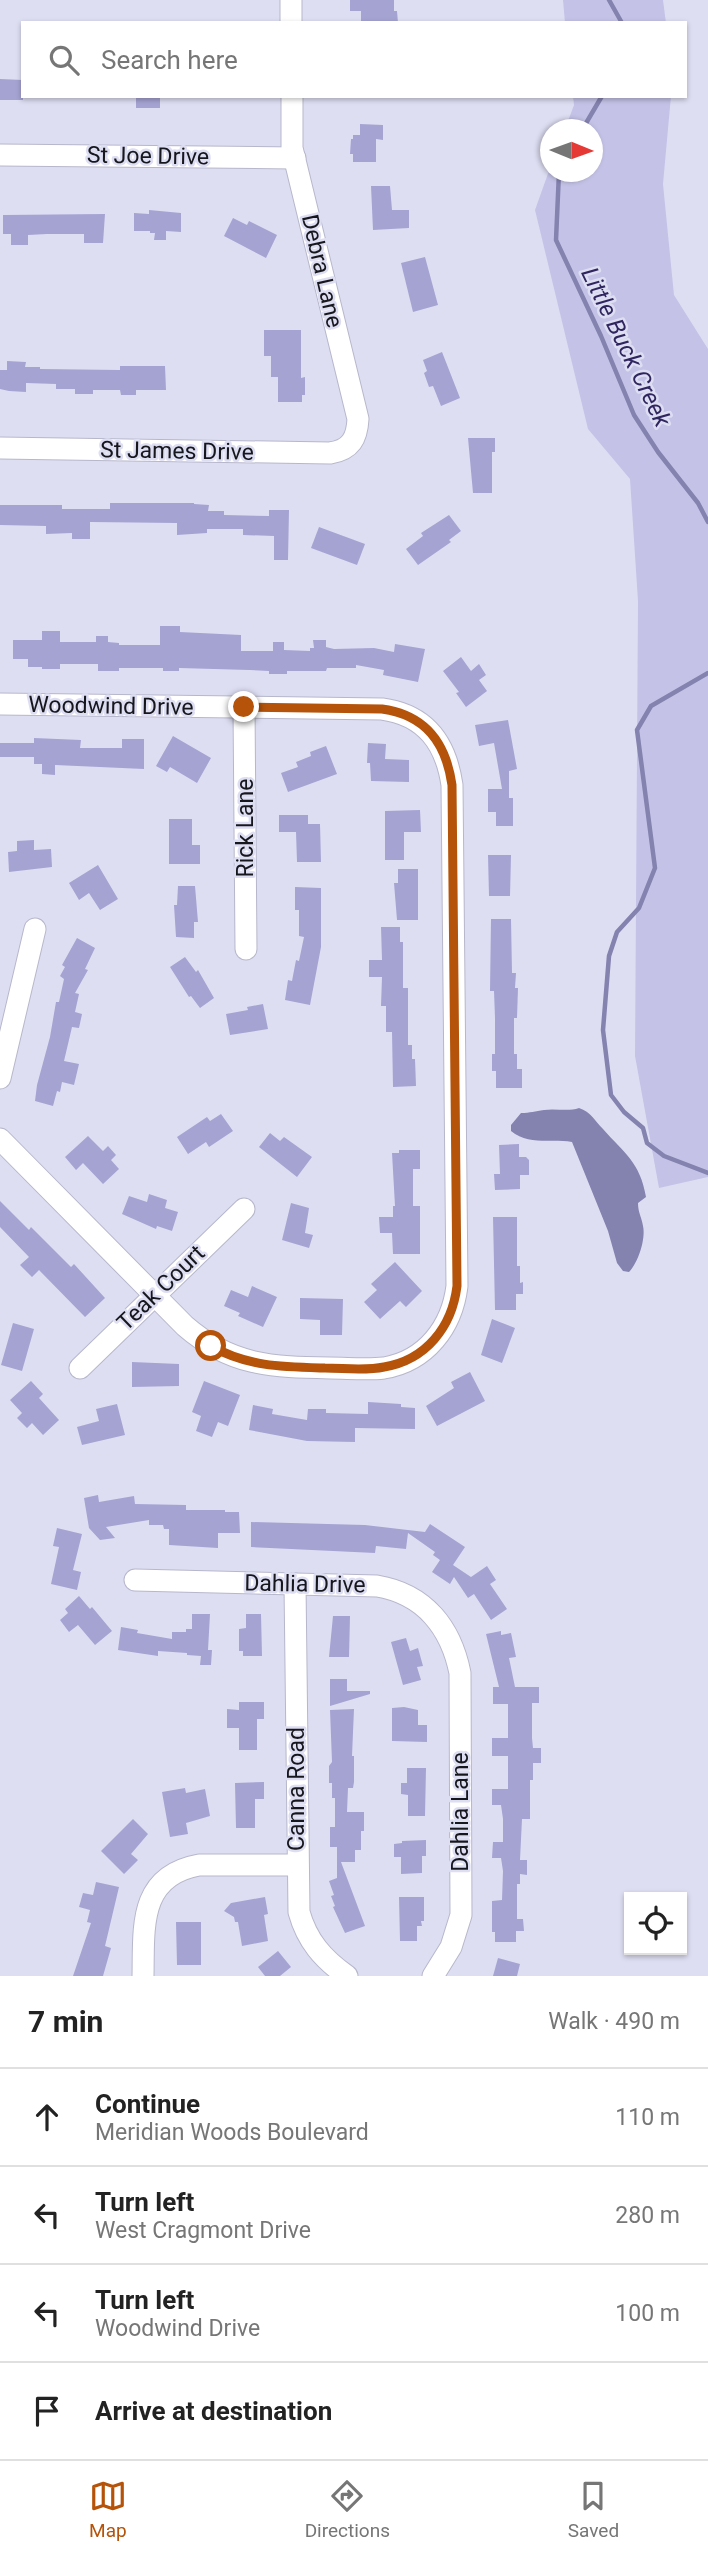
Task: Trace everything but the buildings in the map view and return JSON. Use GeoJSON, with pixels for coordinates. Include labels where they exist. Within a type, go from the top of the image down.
{"type":"FeatureCollection","features":[{"type":"Feature","properties":{"kind":"street"},"geometry":{"type":"LineString","coordinates":[[290,0],[291,21]]}},
{"type":"Feature","properties":{"kind":"street","name":"Debra Lane"},"geometry":{"type":"LineString","coordinates":[[292,98],[292,148],[358,419],[358,431],[351,444]]}},
{"type":"Feature","properties":{"kind":"street","name":"St Joe Drive"},"geometry":{"type":"LineString","coordinates":[[0,155],[295,158]]}},
{"type":"Feature","properties":{"kind":"street","name":"St James Drive"},"geometry":{"type":"LineString","coordinates":[[0,449],[330,453],[351,444]]}},
{"type":"Feature","properties":{"kind":"street","name":"Woodwind Drive"},"geometry":{"type":"LineString","coordinates":[[0,704],[382,709],[408,716],[427,729],[445,754],[452,785],[457,1286],[451,1315],[435,1340],[411,1358],[383,1368],[280,1367],[261,1365],[223,1353],[185,1326],[155,1295]]}},
{"type":"Feature","properties":{"kind":"street","name":"Rick Lane"},"geometry":{"type":"LineString","coordinates":[[244,707],[246,949]]}},
{"type":"Feature","properties":{"kind":"street"},"geometry":{"type":"LineString","coordinates":[[0,1078],[35,929]]}},
{"type":"Feature","properties":{"kind":"street"},"geometry":{"type":"LineString","coordinates":[[0,1139],[155,1295]]}},
{"type":"Feature","properties":{"kind":"street","name":"Teak Court"},"geometry":{"type":"LineString","coordinates":[[80,1368],[244,1209]]}},
{"type":"Feature","properties":{"kind":"street","name":"Dahlia Drive"},"geometry":{"type":"LineString","coordinates":[[135,1580],[377,1586],[396,1590],[430,1611],[443,1626],[451,1642]]}},
{"type":"Feature","properties":{"kind":"street","name":"Canna Road"},"geometry":{"type":"LineString","coordinates":[[295,1584],[299,1912],[306,1932],[321,1955],[347,1976]]}},
{"type":"Feature","properties":{"kind":"street","name":"Dahlia Lane"},"geometry":{"type":"LineString","coordinates":[[433,1976],[451,1947],[461,1915],[460,1673],[451,1642]]}},
{"type":"Feature","properties":{"kind":"street"},"geometry":{"type":"LineString","coordinates":[[143,1976],[144,1921],[147,1909],[156,1891],[169,1877],[186,1868],[199,1866],[297,1865]]}},
{"type":"Feature","properties":{"kind":"shaded area"},"geometry":{"type":"Polygon","coordinates":[[[563,0],[663,0],[666,21],[565,21],[563,0]]]}},
{"type":"Feature","properties":{"kind":"shaded area"},"geometry":{"type":"Polygon","coordinates":[[[573,98],[671,98],[663,184],[674,295],[708,349],[708,1177],[659,1188],[635,1056],[638,601],[630,479],[588,429],[535,210],[545,182],[603,182],[603,119],[569,119],[574,105],[573,98]]]}},
{"type":"Feature","properties":{"kind":"shaded area"},"geometry":{"type":"Polygon","coordinates":[[[579,1108],[590,1114],[625,1152],[640,1175],[646,1197],[638,1203],[643,1237],[638,1257],[629,1272],[623,1271],[617,1263],[608,1231],[572,1142],[533,1140],[511,1131],[511,1125],[521,1113],[579,1108]]]}},
{"type":"Feature","properties":{"kind":"waterway","name":"Little Buck Creek"},"geometry":{"type":"LineString","coordinates":[[609,0],[621,21]]}},
{"type":"Feature","properties":{"kind":"waterway","name":"Little Buck Creek"},"geometry":{"type":"LineString","coordinates":[[588,119],[601,98]]}},
{"type":"Feature","properties":{"kind":"waterway","name":"Little Buck Creek"},"geometry":{"type":"LineString","coordinates":[[559,182],[556,240],[634,415],[658,452],[698,503],[708,522]]}},
{"type":"Feature","properties":{"kind":"waterway","name":"Little Buck Creek"},"geometry":{"type":"LineString","coordinates":[[708,673],[651,706],[637,730],[655,868],[639,908],[617,932],[609,956],[603,1030],[611,1095],[624,1112],[643,1128],[647,1143],[664,1156],[708,1173]]}},
{"type":"Feature","properties":{"kind":"route"},"geometry":{"type":"LineString","coordinates":[[211,1346],[248,1362],[274,1367],[376,1368],[395,1365],[422,1352],[435,1340],[449,1320],[457,1286],[452,785],[445,754],[427,729],[398,712],[382,709],[244,707]]}}]}
